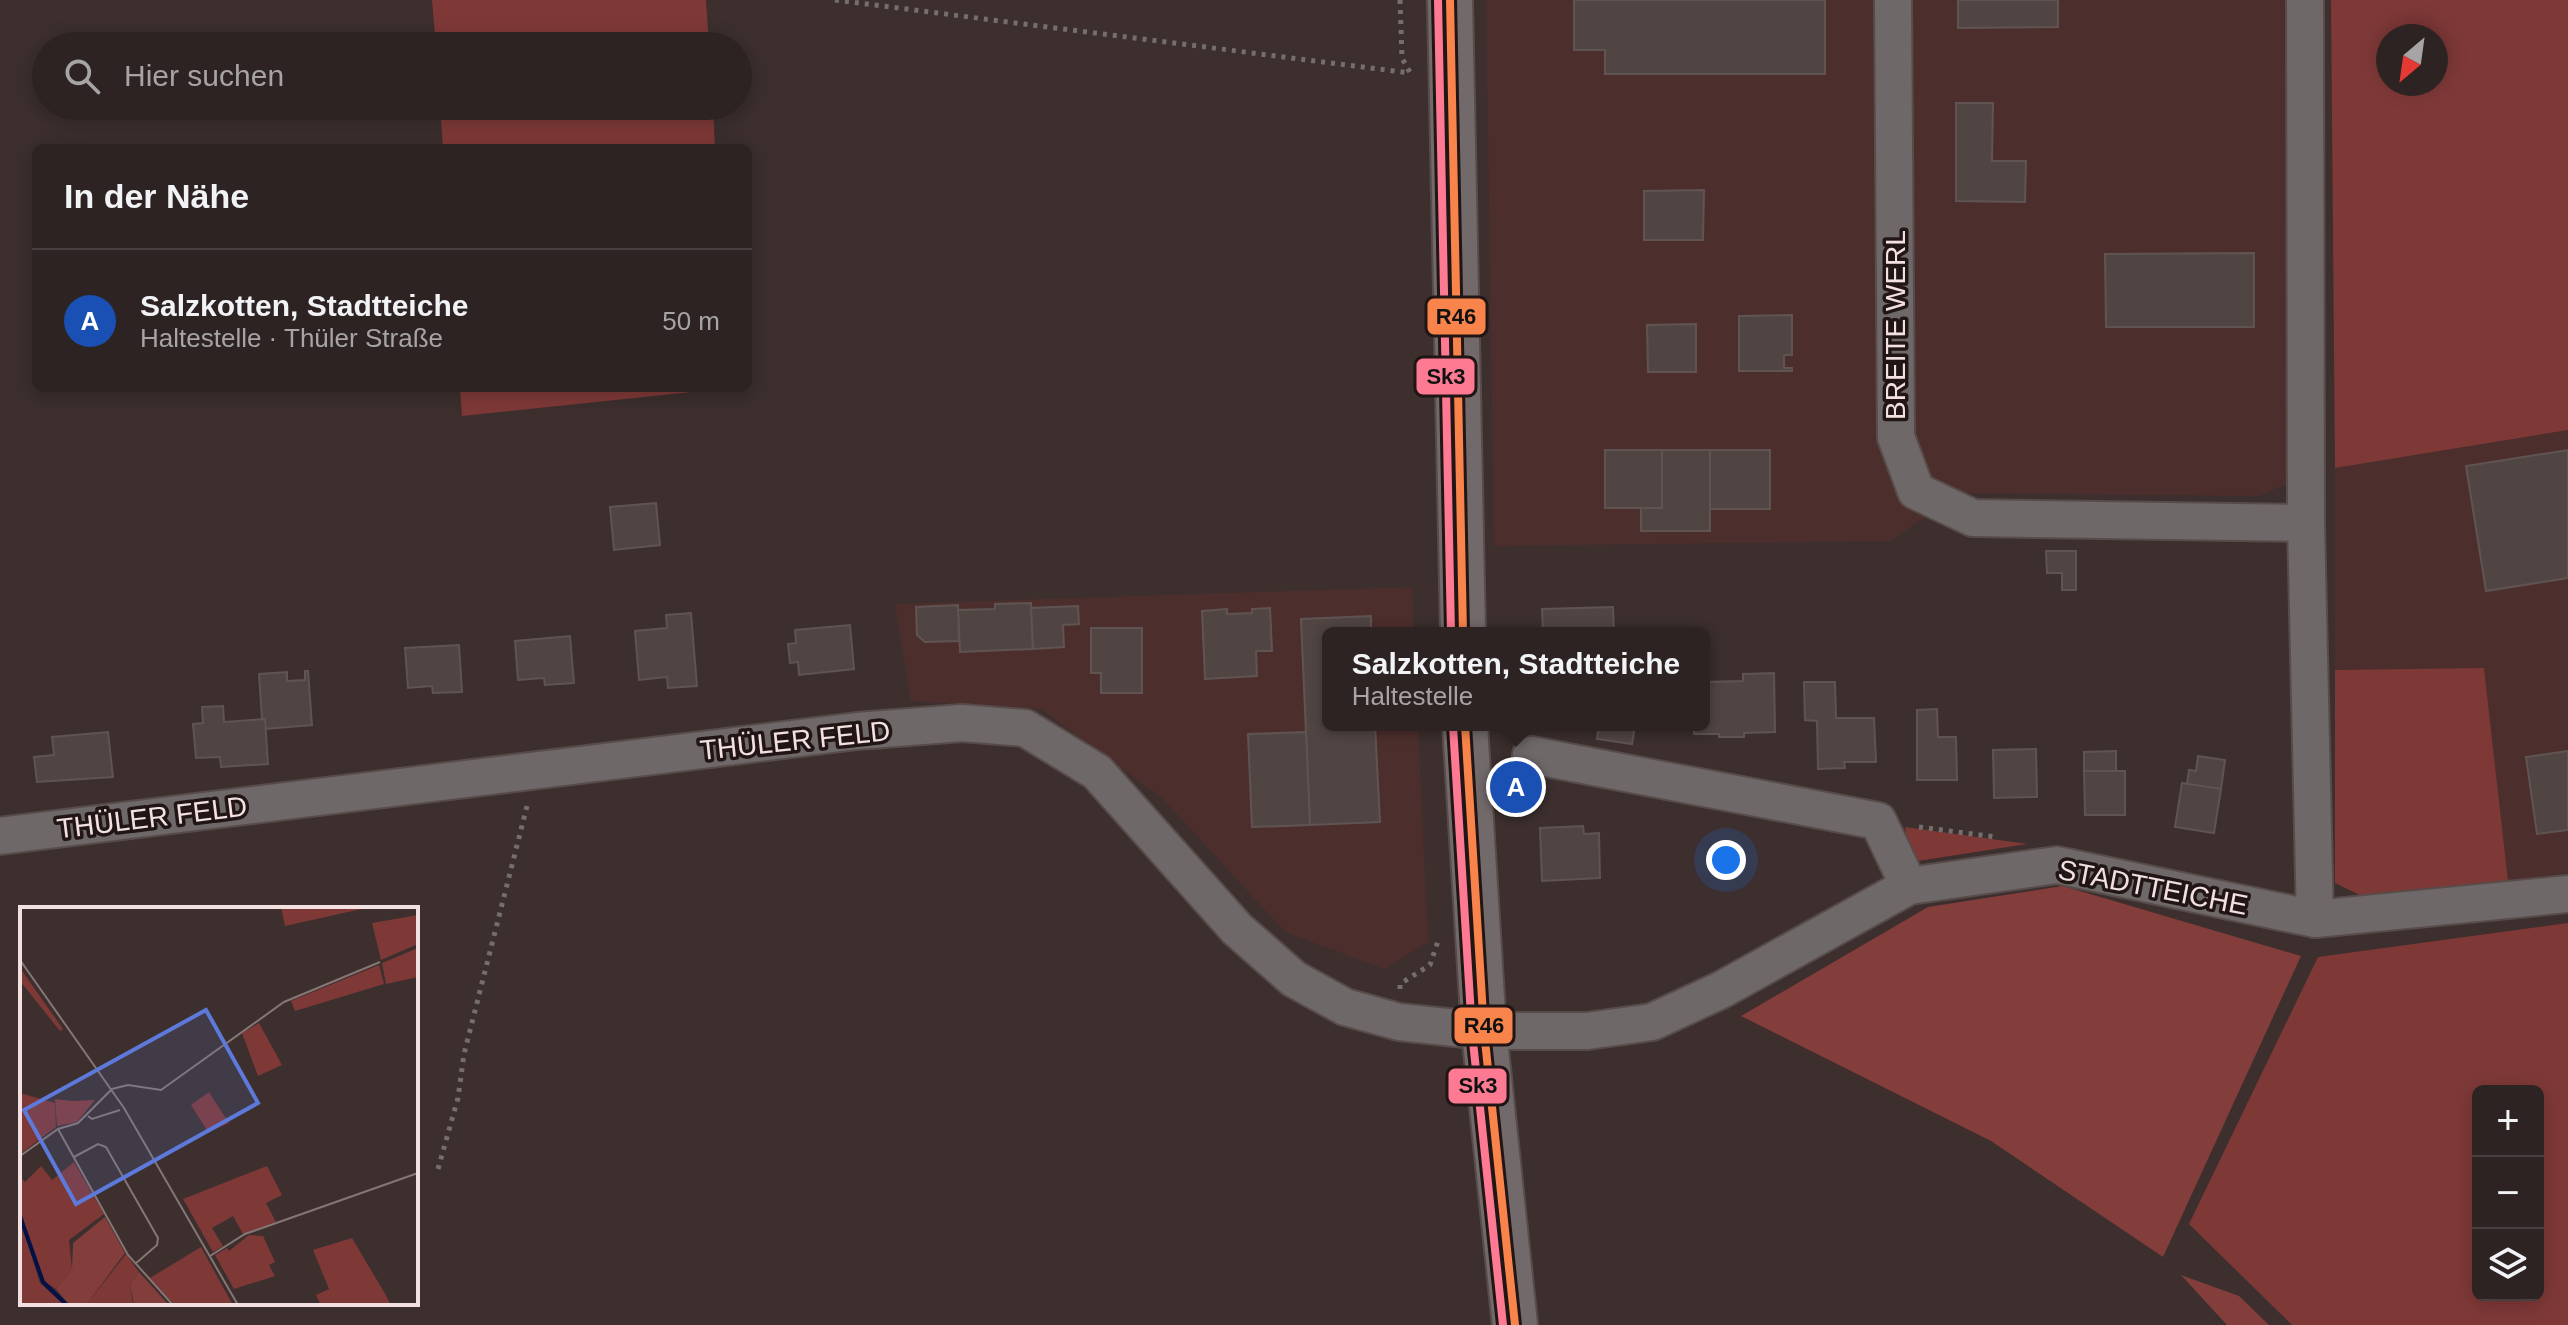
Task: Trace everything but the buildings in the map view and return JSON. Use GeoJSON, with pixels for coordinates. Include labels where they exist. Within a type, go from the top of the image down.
{"type":"FeatureCollection","features":[{"type":"Feature","properties":{"kind":"main road"},"geometry":{"type":"LineString","coordinates":[[1450,0],[1463,627]]}},
{"type":"Feature","properties":{"kind":"main road"},"geometry":{"type":"LineString","coordinates":[[1465,731],[1484,1031],[1515,1325]]}},
{"type":"Feature","properties":{"kind":"street","name":"BREITE WERL"},"geometry":{"type":"LineString","coordinates":[[1893,0],[1896,437],[1916,491],[1973,518],[2306,523]]}},
{"type":"Feature","properties":{"kind":"street"},"geometry":{"type":"LineString","coordinates":[[2305,0],[2306,523],[2315,919]]}},
{"type":"Feature","properties":{"kind":"street","name":"THÜLER FELD"},"geometry":{"type":"LineString","coordinates":[[0,836],[857,731],[962,723],[1025,728],[1097,772],[1237,929],[1294,979],[1345,1007],[1399,1022],[1484,1031]]}},
{"type":"Feature","properties":{"kind":"street"},"geometry":{"type":"LineString","coordinates":[[1531,755],[1878,821],[1909,886]]}},
{"type":"Feature","properties":{"kind":"street","name":"STADTTEICHE"},"geometry":{"type":"LineString","coordinates":[[1484,1031],[1587,1031],[1652,1022],[1721,990],[1909,886],[2057,865],[2315,919],[2568,894]]}},
{"type":"Feature","properties":{"kind":"path"},"geometry":{"type":"LineString","coordinates":[[835,0],[1410,73],[1451,75]]}},
{"type":"Feature","properties":{"kind":"path"},"geometry":{"type":"LineString","coordinates":[[438,1169],[458,1098],[464,1054],[537,770]]}},
{"type":"Feature","properties":{"kind":"path"},"geometry":{"type":"LineString","coordinates":[[1878,821],[2002,837]]}},
{"type":"Feature","properties":{"kind":"path"},"geometry":{"type":"LineString","coordinates":[[1399,1022],[1400,984],[1430,965],[1439,939]]}},
{"type":"Feature","properties":{"kind":"shaded area"},"geometry":{"type":"Polygon","coordinates":[[[432,0],[706,0],[708,32],[435,32],[432,0]]]}},
{"type":"Feature","properties":{"kind":"shaded area"},"geometry":{"type":"Polygon","coordinates":[[[1486,0],[2289,0],[2291,482],[2259,496],[1960,493],[1890,541],[1494,546],[1486,0]]]}},
{"type":"Feature","properties":{"kind":"shaded area"},"geometry":{"type":"Polygon","coordinates":[[[2331,0],[2568,0],[2568,430],[2335,468],[2331,0]]]}},
{"type":"Feature","properties":{"kind":"shaded area"},"geometry":{"type":"Polygon","coordinates":[[[441,120],[714,120],[715,144],[443,144],[441,120]]]}},
{"type":"Feature","properties":{"kind":"shaded area"},"geometry":{"type":"Polygon","coordinates":[[[460,392],[692,392],[462,416],[460,392]]]}},
{"type":"Feature","properties":{"kind":"shaded area"},"geometry":{"type":"Polygon","coordinates":[[[2568,430],[2568,873],[2508,881],[2484,668],[2335,670],[2335,468],[2568,430]]]}},
{"type":"Feature","properties":{"kind":"shaded area"},"geometry":{"type":"Polygon","coordinates":[[[1412,587],[1414,627],[1322,627],[1322,731],[1418,731],[1428,942],[1384,969],[1285,932],[1163,799],[1041,709],[911,701],[895,604],[1412,587]]]}},
{"type":"Feature","properties":{"kind":"shaded area"},"geometry":{"type":"Polygon","coordinates":[[[2484,668],[2508,881],[2366,898],[2335,883],[2335,670],[2484,668]]]}},
{"type":"Feature","properties":{"kind":"shaded area"},"geometry":{"type":"Polygon","coordinates":[[[1905,827],[2027,844],[1911,862],[1905,827]]]}},
{"type":"Feature","properties":{"kind":"shaded area"},"geometry":{"type":"Polygon","coordinates":[[[2063,886],[2301,956],[2163,1257],[1991,1141],[1741,1016],[1928,907],[2063,886]]]}},
{"type":"Feature","properties":{"kind":"shaded area"},"geometry":{"type":"Polygon","coordinates":[[[2568,923],[2568,1325],[2292,1325],[2189,1224],[2318,957],[2568,923]]]}},
{"type":"Feature","properties":{"kind":"shaded area"},"geometry":{"type":"Polygon","coordinates":[[[2181,1275],[2239,1296],[2269,1325],[2227,1325],[2181,1275]]]}},
{"type":"Feature","properties":{"kind":"transit line","name":"Sk3"},"geometry":{"type":"LineString","coordinates":[[1438,0],[1451,627]]}},
{"type":"Feature","properties":{"kind":"transit line","name":"R46"},"geometry":{"type":"LineString","coordinates":[[1450,0],[1463,627]]}},
{"type":"Feature","properties":{"kind":"transit line","name":"Sk3"},"geometry":{"type":"LineString","coordinates":[[1453,731],[1472,1032],[1503,1325]]}},
{"type":"Feature","properties":{"kind":"transit line","name":"R46"},"geometry":{"type":"LineString","coordinates":[[1465,731],[1484,1031],[1515,1325]]}},
{"type":"Feature","properties":{"kind":"place","name":"Salzkotten, Stadtteiche"},"geometry":{"type":"Point","coordinates":[1516,787]}}]}
